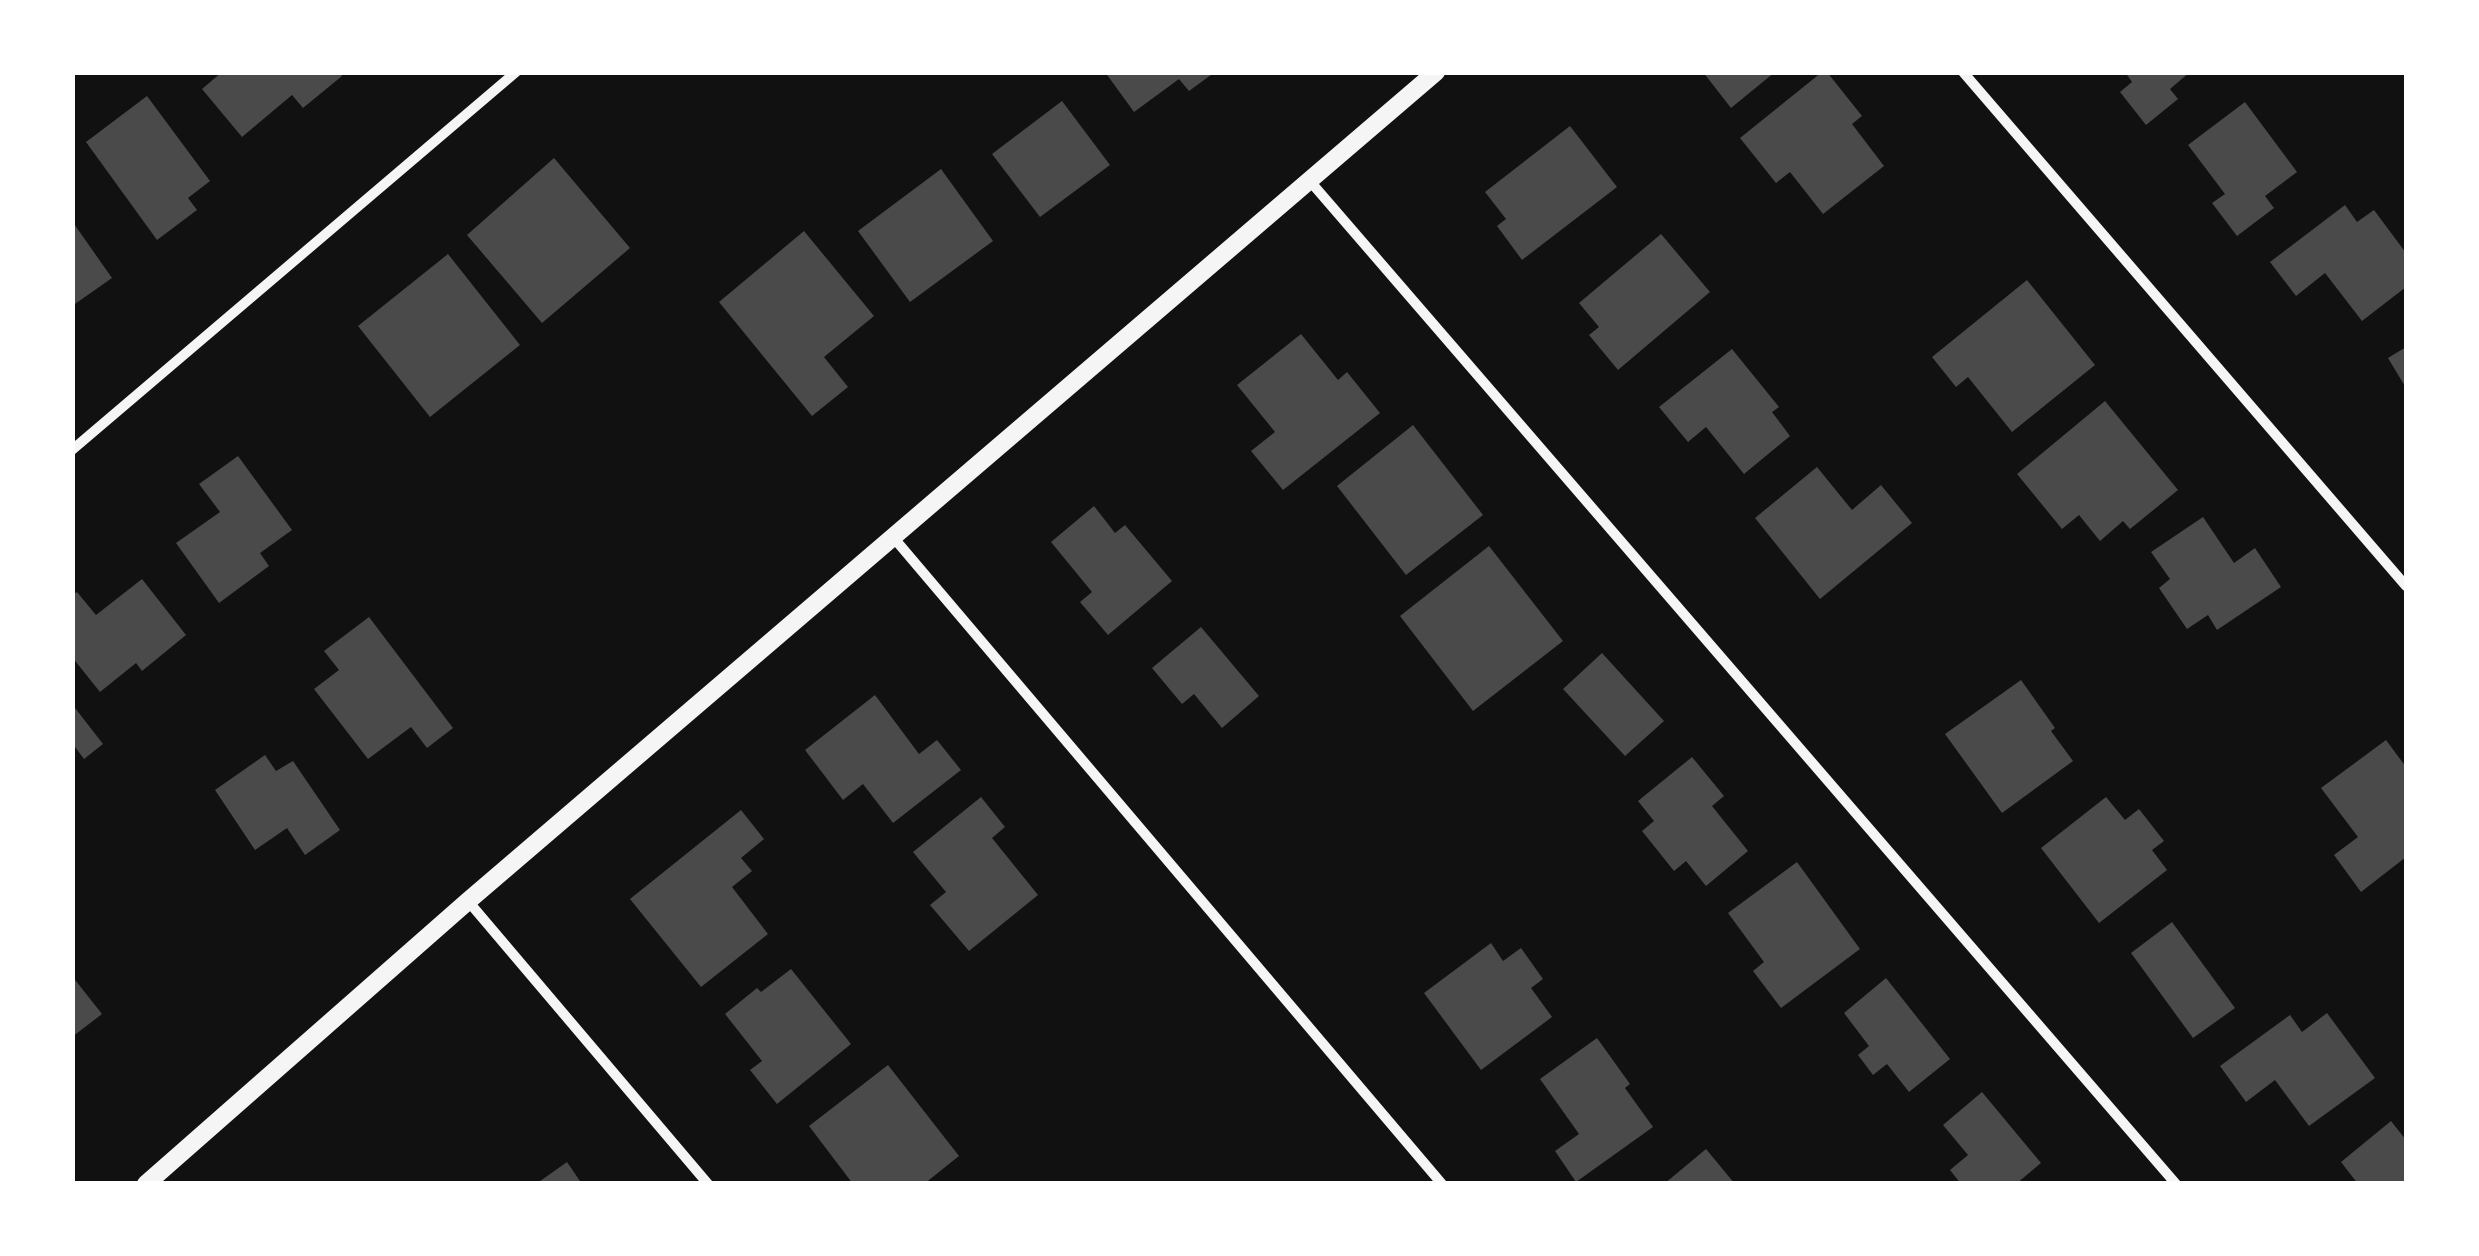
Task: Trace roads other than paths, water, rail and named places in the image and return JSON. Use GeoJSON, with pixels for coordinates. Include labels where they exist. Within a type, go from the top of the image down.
{"type":"FeatureCollection","features":[{"type":"Feature","properties":{"kind":"street"},"geometry":{"type":"LineString","coordinates":[[72,450],[516,72]]}},
{"type":"Feature","properties":{"kind":"street"},"geometry":{"type":"LineString","coordinates":[[146,1184],[468,901],[1436,72]]}},
{"type":"Feature","properties":{"kind":"street"},"geometry":{"type":"LineString","coordinates":[[1963,72],[2406,586]]}},
{"type":"Feature","properties":{"kind":"street"},"geometry":{"type":"LineString","coordinates":[[1309,180],[2176,1184]]}},
{"type":"Feature","properties":{"kind":"street"},"geometry":{"type":"LineString","coordinates":[[892,536],[1442,1184]]}},
{"type":"Feature","properties":{"kind":"street"},"geometry":{"type":"LineString","coordinates":[[468,901],[708,1184]]}}]}
